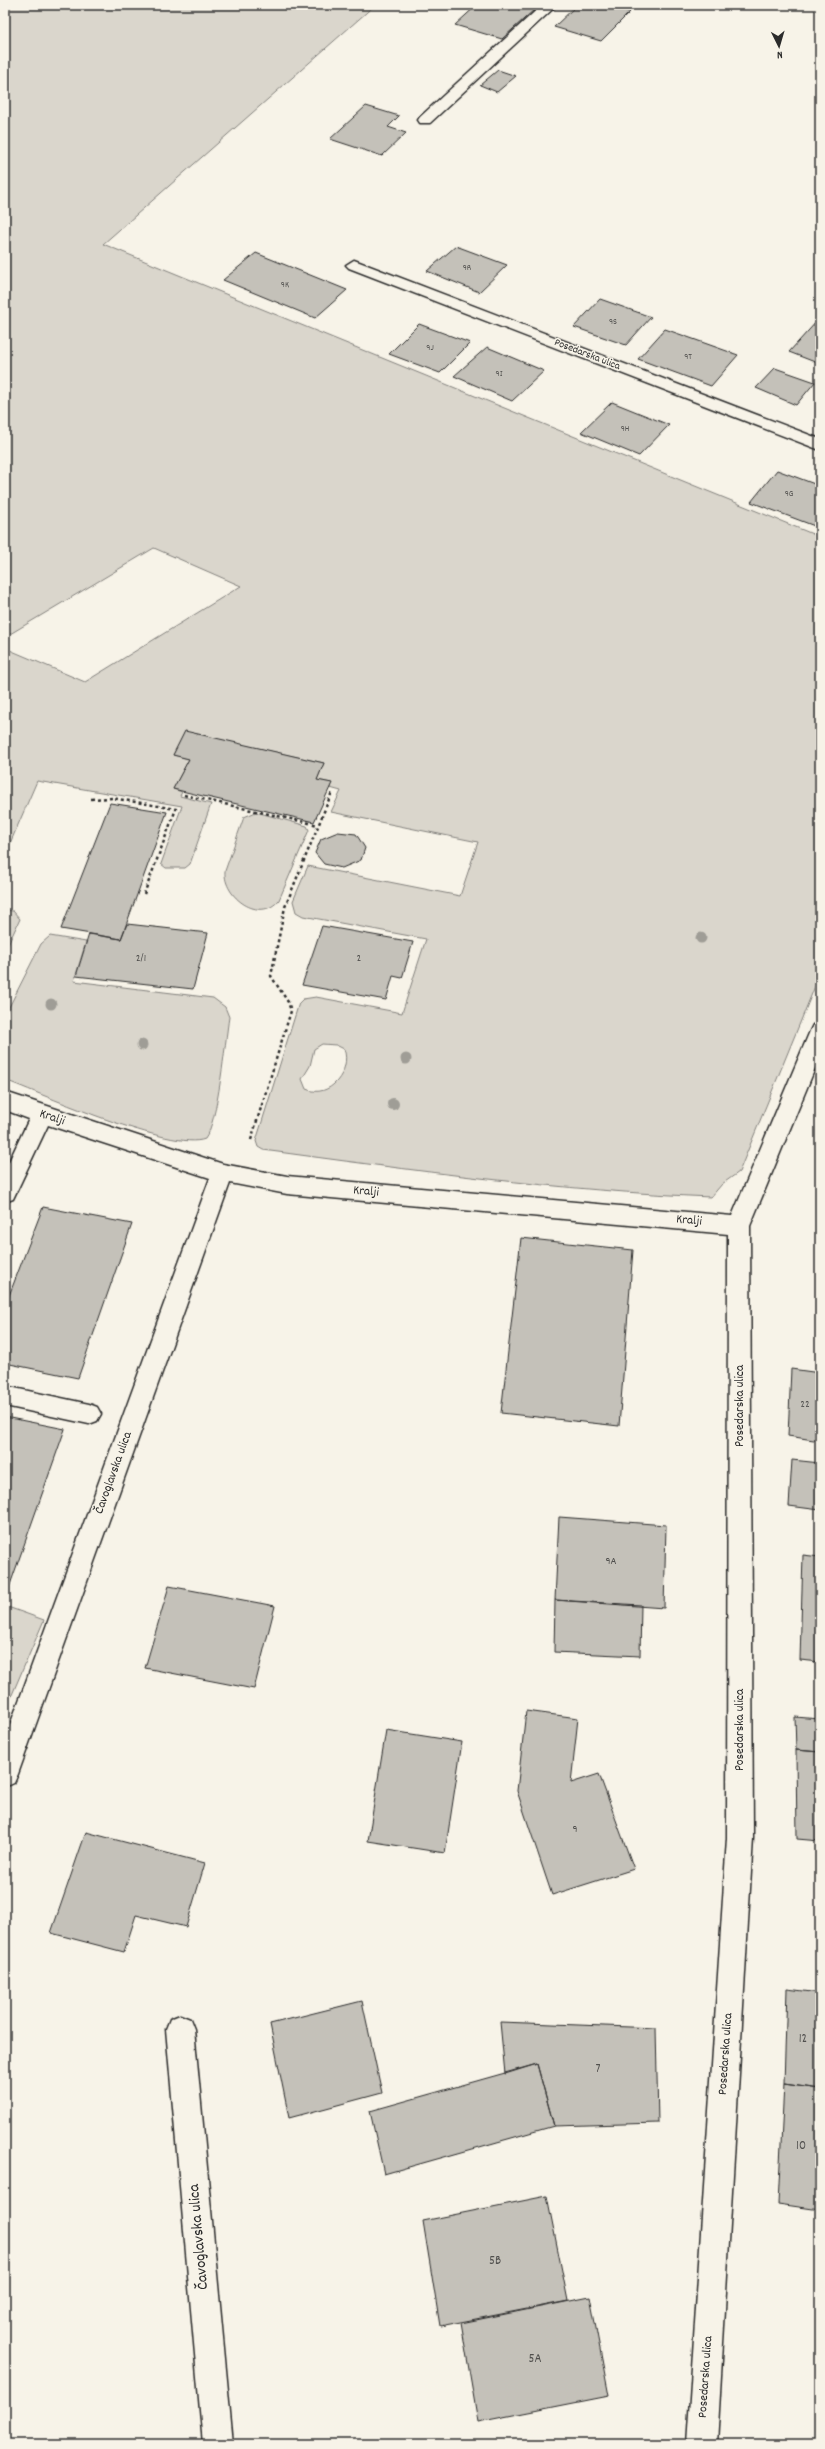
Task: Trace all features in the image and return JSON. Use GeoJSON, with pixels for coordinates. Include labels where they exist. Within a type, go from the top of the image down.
{"type":"FeatureCollection","features":[{"type":"Feature","properties":{"kind":"street"},"geometry":{"type":"LineString","coordinates":[[425,120],[550,5]]}},
{"type":"Feature","properties":{"kind":"street","name":"Posedarska ulica"},"geometry":{"type":"LineString","coordinates":[[354,265],[820,445]]}},
{"type":"Feature","properties":{"kind":"street","name":"Posedarska ulica"},"geometry":{"type":"LineString","coordinates":[[702,2444],[740,1838],[740,1226],[820,1031]]}},
{"type":"Feature","properties":{"kind":"street","name":"Kralji"},"geometry":{"type":"LineString","coordinates":[[5,1100],[42,1115],[223,1173],[287,1185],[740,1226]]}},
{"type":"Feature","properties":{"kind":"street"},"geometry":{"type":"LineString","coordinates":[[5,1193],[42,1115]]}},
{"type":"Feature","properties":{"kind":"street","name":"Čavoglavska ulica"},"geometry":{"type":"LineString","coordinates":[[5,1774],[223,1173]]}},
{"type":"Feature","properties":{"kind":"street"},"geometry":{"type":"LineString","coordinates":[[5,1396],[89,1414]]}},
{"type":"Feature","properties":{"kind":"street","name":"Čavoglavska ulica"},"geometry":{"type":"LineString","coordinates":[[180,2029],[218,2444]]}},
{"type":"Feature","properties":{"kind":"path"},"geometry":{"type":"LineString","coordinates":[[251,1140],[291,1011],[291,1005],[273,984],[271,976],[285,907],[332,792]]}},
{"type":"Feature","properties":{"kind":"path"},"geometry":{"type":"LineString","coordinates":[[184,795],[318,825]]}},
{"type":"Feature","properties":{"kind":"path"},"geometry":{"type":"LineString","coordinates":[[92,799],[112,798],[176,808],[144,894]]}},
{"type":"Feature","properties":{"kind":"shaded area"},"geometry":{"type":"Polygon","coordinates":[[[5,5],[375,5],[103,244],[820,537],[820,974],[739,1172],[722,1184],[711,1197],[599,1190],[487,1179],[263,1150],[258,1147],[256,1141],[299,1003],[303,999],[316,997],[402,1013],[426,939],[303,916],[296,912],[293,901],[308,866],[460,896],[478,842],[331,812],[341,791],[330,788],[331,783],[317,780],[324,763],[185,732],[173,755],[189,759],[173,789],[182,792],[180,796],[211,804],[190,864],[185,868],[166,868],[161,864],[182,806],[37,781],[5,855],[5,648],[85,682],[241,586],[154,548],[5,637],[5,5]],[[322,1044],[314,1049],[310,1066],[302,1079],[306,1089],[315,1091],[331,1087],[342,1074],[346,1057],[344,1049],[336,1045],[322,1044]]]}},
{"type":"Feature","properties":{"kind":"shaded area"},"geometry":{"type":"Polygon","coordinates":[[[256,812],[307,826],[309,830],[279,900],[271,907],[262,909],[253,908],[236,898],[226,881],[225,871],[244,817],[256,812]]]}},
{"type":"Feature","properties":{"kind":"shaded area"},"geometry":{"type":"Polygon","coordinates":[[[5,910],[13,911],[20,919],[5,951],[5,910]]]}},
{"type":"Feature","properties":{"kind":"shaded area"},"geometry":{"type":"Polygon","coordinates":[[[50,936],[86,942],[74,981],[213,998],[225,1007],[229,1017],[220,1081],[214,1116],[210,1130],[205,1139],[189,1141],[137,1130],[107,1120],[5,1080],[5,1015],[41,944],[50,936]]]}},
{"type":"Feature","properties":{"kind":"shaded area"},"geometry":{"type":"Polygon","coordinates":[[[5,1606],[44,1620],[5,1711],[5,1606]]]}},
{"type":"Feature","properties":{"kind":"building"},"geometry":{"type":"Polygon","coordinates":[[[477,5],[523,5],[535,9],[502,39],[455,25],[477,5]]]}},
{"type":"Feature","properties":{"kind":"building"},"geometry":{"type":"Polygon","coordinates":[[[577,5],[608,5],[630,12],[601,41],[554,27],[577,5]]]}},
{"type":"Feature","properties":{"kind":"building"},"geometry":{"type":"Polygon","coordinates":[[[498,70],[516,76],[497,92],[480,85],[498,70]]]}},
{"type":"Feature","properties":{"kind":"building"},"geometry":{"type":"Polygon","coordinates":[[[366,106],[399,116],[388,127],[406,133],[382,156],[330,139],[366,106]]]}},
{"type":"Feature","properties":{"kind":"building"},"geometry":{"type":"Polygon","coordinates":[[[456,246],[507,265],[479,292],[427,271],[456,246]]]}},
{"type":"Feature","properties":{"kind":"building"},"geometry":{"type":"Polygon","coordinates":[[[256,253],[347,290],[315,318],[223,280],[256,253]]]}},
{"type":"Feature","properties":{"kind":"building"},"geometry":{"type":"Polygon","coordinates":[[[600,299],[651,317],[626,345],[574,327],[600,299]]]}},
{"type":"Feature","properties":{"kind":"building"},"geometry":{"type":"Polygon","coordinates":[[[818,320],[820,321],[820,364],[789,352],[818,320]]]}},
{"type":"Feature","properties":{"kind":"building"},"geometry":{"type":"Polygon","coordinates":[[[419,324],[470,343],[440,373],[389,354],[419,324]]]}},
{"type":"Feature","properties":{"kind":"building"},"geometry":{"type":"Polygon","coordinates":[[[665,329],[738,355],[711,386],[638,359],[665,329]]]}},
{"type":"Feature","properties":{"kind":"building"},"geometry":{"type":"Polygon","coordinates":[[[487,347],[544,371],[512,401],[454,376],[487,347]]]}},
{"type":"Feature","properties":{"kind":"building"},"geometry":{"type":"Polygon","coordinates":[[[775,368],[815,382],[796,405],[756,388],[775,368]]]}},
{"type":"Feature","properties":{"kind":"building"},"geometry":{"type":"Polygon","coordinates":[[[612,402],[669,425],[639,456],[581,432],[612,402]]]}},
{"type":"Feature","properties":{"kind":"building"},"geometry":{"type":"Polygon","coordinates":[[[777,470],[820,486],[820,528],[751,502],[777,470]]]}},
{"type":"Feature","properties":{"kind":"building"},"geometry":{"type":"Polygon","coordinates":[[[185,731],[324,763],[317,780],[332,783],[314,822],[173,789],[189,759],[173,755],[185,731]]]}},
{"type":"Feature","properties":{"kind":"building"},"geometry":{"type":"Polygon","coordinates":[[[110,803],[167,812],[121,939],[61,929],[110,803]]]}},
{"type":"Feature","properties":{"kind":"building"},"geometry":{"type":"Polygon","coordinates":[[[338,832],[356,834],[365,848],[361,860],[342,868],[324,864],[315,853],[321,839],[338,832]]]}},
{"type":"Feature","properties":{"kind":"building"},"geometry":{"type":"Polygon","coordinates":[[[127,924],[208,933],[193,989],[76,976],[89,934],[121,939],[127,924]]]}},
{"type":"Feature","properties":{"kind":"building"},"geometry":{"type":"Polygon","coordinates":[[[322,926],[413,942],[402,978],[393,976],[386,1000],[302,985],[322,926]]]}},
{"type":"Feature","properties":{"kind":"building"},"geometry":{"type":"Polygon","coordinates":[[[43,1207],[132,1224],[78,1378],[5,1363],[5,1306],[43,1207]]]}},
{"type":"Feature","properties":{"kind":"building"},"geometry":{"type":"Polygon","coordinates":[[[521,1238],[633,1250],[619,1426],[501,1413],[521,1238]]]}},
{"type":"Feature","properties":{"kind":"building"},"geometry":{"type":"Polygon","coordinates":[[[791,1369],[820,1373],[820,1441],[788,1436],[791,1369]]]}},
{"type":"Feature","properties":{"kind":"building"},"geometry":{"type":"Polygon","coordinates":[[[5,1417],[65,1429],[5,1599],[5,1417]]]}},
{"type":"Feature","properties":{"kind":"building"},"geometry":{"type":"Polygon","coordinates":[[[792,1460],[820,1463],[820,1510],[789,1506],[792,1460]]]}},
{"type":"Feature","properties":{"kind":"building"},"geometry":{"type":"Polygon","coordinates":[[[559,1517],[666,1525],[664,1608],[555,1600],[559,1517]]]}},
{"type":"Feature","properties":{"kind":"building"},"geometry":{"type":"Polygon","coordinates":[[[803,1555],[820,1557],[820,1662],[800,1660],[803,1555]]]}},
{"type":"Feature","properties":{"kind":"building"},"geometry":{"type":"Polygon","coordinates":[[[169,1586],[275,1606],[254,1689],[145,1668],[169,1586]]]}},
{"type":"Feature","properties":{"kind":"building"},"geometry":{"type":"Polygon","coordinates":[[[555,1600],[641,1605],[640,1656],[554,1652],[555,1600]]]}},
{"type":"Feature","properties":{"kind":"building"},"geometry":{"type":"Polygon","coordinates":[[[526,1711],[578,1718],[571,1783],[599,1774],[634,1869],[552,1895],[517,1791],[526,1711]]]}},
{"type":"Feature","properties":{"kind":"building"},"geometry":{"type":"Polygon","coordinates":[[[795,1717],[820,1719],[820,1752],[796,1750],[795,1717]]]}},
{"type":"Feature","properties":{"kind":"building"},"geometry":{"type":"Polygon","coordinates":[[[386,1730],[462,1742],[445,1853],[368,1841],[386,1730]]]}},
{"type":"Feature","properties":{"kind":"building"},"geometry":{"type":"Polygon","coordinates":[[[796,1750],[820,1752],[820,1841],[797,1839],[796,1750]]]}},
{"type":"Feature","properties":{"kind":"building"},"geometry":{"type":"Polygon","coordinates":[[[86,1832],[205,1863],[186,1927],[136,1915],[124,1952],[51,1933],[86,1832]]]}},
{"type":"Feature","properties":{"kind":"building"},"geometry":{"type":"Polygon","coordinates":[[[787,1989],[820,1993],[820,2089],[784,2084],[787,1989]]]}},
{"type":"Feature","properties":{"kind":"building"},"geometry":{"type":"Polygon","coordinates":[[[362,2001],[382,2093],[289,2118],[270,2024],[362,2001]]]}},
{"type":"Feature","properties":{"kind":"building"},"geometry":{"type":"Polygon","coordinates":[[[500,2022],[656,2028],[658,2123],[554,2126],[537,2064],[505,2074],[500,2022]]]}},
{"type":"Feature","properties":{"kind":"building"},"geometry":{"type":"Polygon","coordinates":[[[537,2064],[554,2126],[384,2174],[370,2111],[537,2064]]]}},
{"type":"Feature","properties":{"kind":"building"},"geometry":{"type":"Polygon","coordinates":[[[784,2084],[820,2089],[820,2210],[778,2204],[784,2084]]]}},
{"type":"Feature","properties":{"kind":"building"},"geometry":{"type":"Polygon","coordinates":[[[547,2196],[568,2301],[440,2326],[423,2221],[547,2196]]]}},
{"type":"Feature","properties":{"kind":"building"},"geometry":{"type":"Polygon","coordinates":[[[590,2297],[609,2396],[478,2422],[461,2323],[590,2297]]]}}]}
